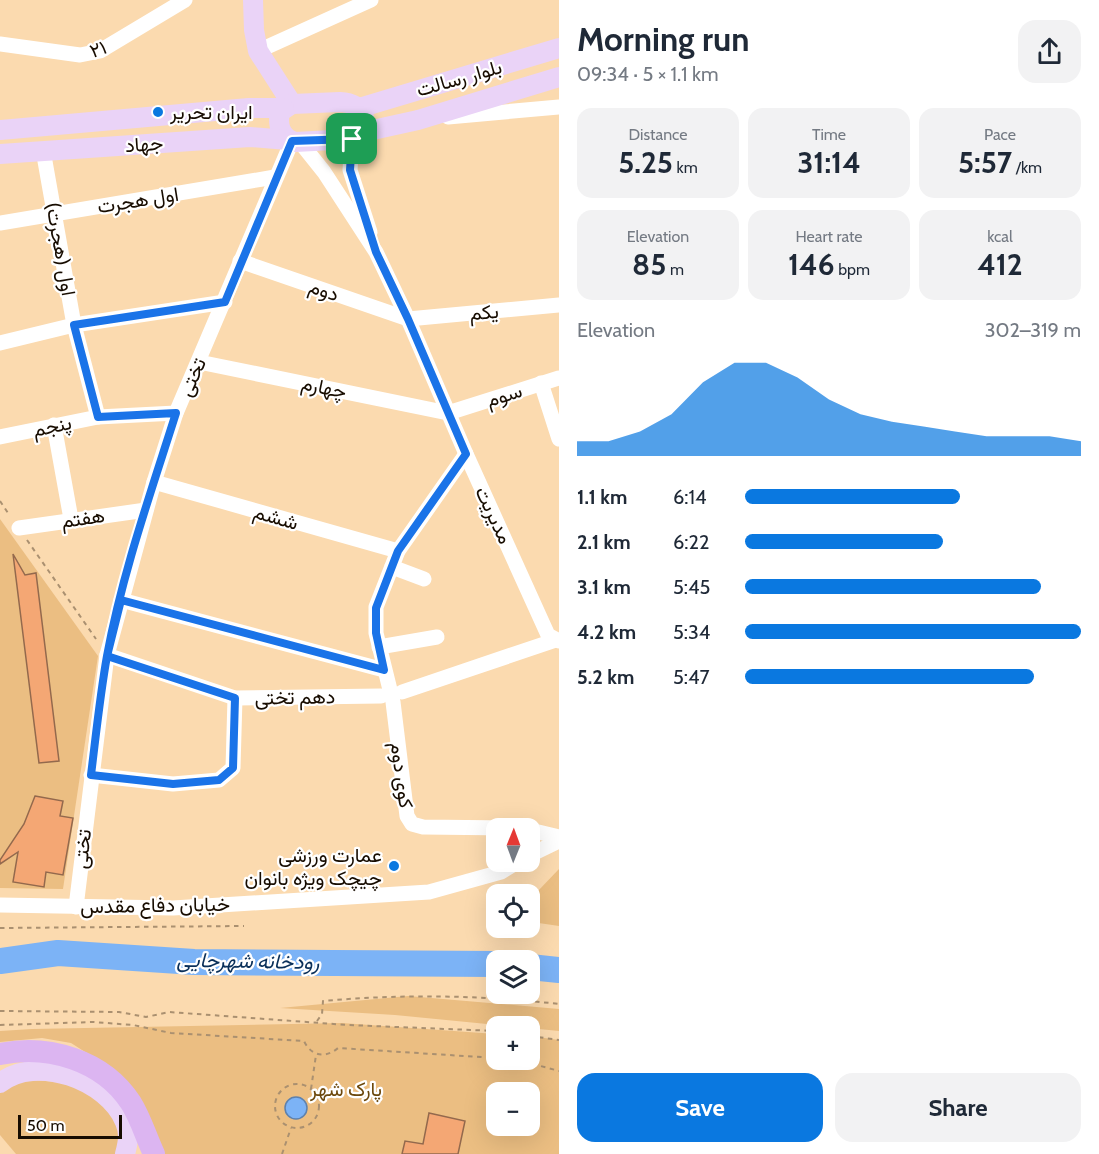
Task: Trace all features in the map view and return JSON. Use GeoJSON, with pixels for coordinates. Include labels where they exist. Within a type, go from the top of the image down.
{"type":"FeatureCollection","features":[{"type":"Feature","properties":{"kind":"highway"},"geometry":{"type":"LineString","coordinates":[[0,1054],[36,1050],[55,1052],[76,1059],[101,1074],[129,1101],[142,1122],[154,1154]]}},
{"type":"Feature","properties":{"kind":"main road"},"geometry":{"type":"LineString","coordinates":[[253,0],[254,30],[258,51],[288,106],[280,112],[279,126],[293,141]]}},
{"type":"Feature","properties":{"kind":"main road","name":"بلوار رسالت"},"geometry":{"type":"LineString","coordinates":[[359,108],[559,48]]}},
{"type":"Feature","properties":{"kind":"main road","name":"بلوار رسالت"},"geometry":{"type":"LineString","coordinates":[[293,141],[356,136],[418,120],[559,77]]}},
{"type":"Feature","properties":{"kind":"main road","name":"جهاد"},"geometry":{"type":"LineString","coordinates":[[0,130],[249,108],[348,102],[359,108]]}},
{"type":"Feature","properties":{"kind":"main road"},"geometry":{"type":"LineString","coordinates":[[249,108],[258,120],[257,129],[250,137]]}},
{"type":"Feature","properties":{"kind":"main road"},"geometry":{"type":"LineString","coordinates":[[356,136],[364,123],[359,108]]}},
{"type":"Feature","properties":{"kind":"main road","name":"جهاد"},"geometry":{"type":"LineString","coordinates":[[0,154],[250,137],[293,141]]}},
{"type":"Feature","properties":{"kind":"main road"},"geometry":{"type":"LineString","coordinates":[[0,1083],[9,1076],[35,1070],[64,1073],[83,1082],[105,1098],[125,1122],[129,1139],[125,1154]]}},
{"type":"Feature","properties":{"kind":"street","name":"۲۱"},"geometry":{"type":"LineString","coordinates":[[0,44],[80,55],[100,51],[185,0]]}},
{"type":"Feature","properties":{"kind":"street"},"geometry":{"type":"LineString","coordinates":[[258,51],[371,0]]}},
{"type":"Feature","properties":{"kind":"street"},"geometry":{"type":"LineString","coordinates":[[418,120],[559,107]]}},
{"type":"Feature","properties":{"kind":"street","name":"مدیریت"},"geometry":{"type":"LineString","coordinates":[[356,136],[350,170],[376,252]]}},
{"type":"Feature","properties":{"kind":"street","name":"تختی"},"geometry":{"type":"LineString","coordinates":[[76,907],[107,656],[146,510],[176,413],[225,302],[275,177],[293,141]]}},
{"type":"Feature","properties":{"kind":"street","name":"مدیریت"},"geometry":{"type":"LineString","coordinates":[[293,141],[324,172],[376,252],[548,635],[557,641]]}},
{"type":"Feature","properties":{"kind":"street","name":"اول (هجرت)"},"geometry":{"type":"LineString","coordinates":[[43,150],[74,325],[98,417]]}},
{"type":"Feature","properties":{"kind":"street","name":"اول هجرت"},"geometry":{"type":"LineString","coordinates":[[0,223],[275,177]]}},
{"type":"Feature","properties":{"kind":"street","name":"دوم"},"geometry":{"type":"LineString","coordinates":[[240,261],[408,319]]}},
{"type":"Feature","properties":{"kind":"street"},"geometry":{"type":"LineString","coordinates":[[0,343],[74,325],[225,302]]}},
{"type":"Feature","properties":{"kind":"street","name":"یکم"},"geometry":{"type":"LineString","coordinates":[[408,319],[559,305]]}},
{"type":"Feature","properties":{"kind":"street","name":"چهارم"},"geometry":{"type":"LineString","coordinates":[[199,362],[448,413]]}},
{"type":"Feature","properties":{"kind":"street","name":"سوم"},"geometry":{"type":"LineString","coordinates":[[448,413],[559,378]]}},
{"type":"Feature","properties":{"kind":"street"},"geometry":{"type":"LineString","coordinates":[[541,383],[559,439]]}},
{"type":"Feature","properties":{"kind":"street","name":"پنجم"},"geometry":{"type":"LineString","coordinates":[[0,437],[98,417],[176,413]]}},
{"type":"Feature","properties":{"kind":"street"},"geometry":{"type":"LineString","coordinates":[[54,425],[70,519]]}},
{"type":"Feature","properties":{"kind":"street"},"geometry":{"type":"LineString","coordinates":[[391,695],[379,647],[376,608],[398,551],[466,454]]}},
{"type":"Feature","properties":{"kind":"street","name":"ششم"},"geometry":{"type":"LineString","coordinates":[[154,482],[398,551]]}},
{"type":"Feature","properties":{"kind":"street","name":"هفتم"},"geometry":{"type":"LineString","coordinates":[[19,528],[146,510]]}},
{"type":"Feature","properties":{"kind":"street"},"geometry":{"type":"LineString","coordinates":[[392,567],[424,579]]}},
{"type":"Feature","properties":{"kind":"street"},"geometry":{"type":"LineString","coordinates":[[121,600],[384,670]]}},
{"type":"Feature","properties":{"kind":"street"},"geometry":{"type":"LineString","coordinates":[[379,647],[437,637]]}},
{"type":"Feature","properties":{"kind":"street","name":"دهم تختی"},"geometry":{"type":"LineString","coordinates":[[107,656],[235,698],[391,695],[557,641]]}},
{"type":"Feature","properties":{"kind":"street","name":"کوی دوم"},"geometry":{"type":"LineString","coordinates":[[391,695],[407,816],[412,824],[423,827],[486,828]]}},
{"type":"Feature","properties":{"kind":"street"},"geometry":{"type":"LineString","coordinates":[[91,775],[173,784],[219,780],[233,768],[235,698]]}},
{"type":"Feature","properties":{"kind":"street"},"geometry":{"type":"LineString","coordinates":[[540,833],[559,839]]}},
{"type":"Feature","properties":{"kind":"street"},"geometry":{"type":"LineString","coordinates":[[540,849],[559,839]]}},
{"type":"Feature","properties":{"kind":"street","name":"خیابان دفاع مقدس"},"geometry":{"type":"LineString","coordinates":[[0,905],[173,908],[429,892],[501,872]]}},
{"type":"Feature","properties":{"kind":"path"},"geometry":{"type":"LineString","coordinates":[[0,501],[107,656]]}},
{"type":"Feature","properties":{"kind":"path"},"geometry":{"type":"LineString","coordinates":[[0,928],[244,926]]}},
{"type":"Feature","properties":{"kind":"path"},"geometry":{"type":"LineString","coordinates":[[316,1022],[322,1014],[323,1001],[433,995],[559,1004]]}},
{"type":"Feature","properties":{"kind":"path"},"geometry":{"type":"LineString","coordinates":[[0,1011],[119,1012],[147,1017],[169,1012],[486,1030]]}},
{"type":"Feature","properties":{"kind":"path"},"geometry":{"type":"LineString","coordinates":[[0,1025],[93,1022],[133,1024],[171,1033],[304,1041],[309,1051],[316,1055],[332,1053],[338,1048],[486,1057]]}},
{"type":"Feature","properties":{"kind":"path"},"geometry":{"type":"LineString","coordinates":[[540,1037],[559,1040]]}},
{"type":"Feature","properties":{"kind":"path"},"geometry":{"type":"LineString","coordinates":[[311,1089],[297,1084],[283,1088],[278,1094],[275,1100],[276,1114],[284,1125],[291,1128],[305,1127],[316,1117],[318,1102],[311,1089],[316,1055]]}},
{"type":"Feature","properties":{"kind":"path"},"geometry":{"type":"LineString","coordinates":[[540,1066],[559,1071]]}},
{"type":"Feature","properties":{"kind":"path"},"geometry":{"type":"LineString","coordinates":[[282,1154],[291,1128]]}},
{"type":"Feature","properties":{"kind":"green space"},"geometry":{"type":"Polygon","coordinates":[[[0,519],[98,656],[63,889],[0,888],[0,519]]]}},
{"type":"Feature","properties":{"kind":"green space"},"geometry":{"type":"Polygon","coordinates":[[[559,869],[559,926],[540,923],[540,889],[559,869]]]}},
{"type":"Feature","properties":{"kind":"green space"},"geometry":{"type":"Polygon","coordinates":[[[408,996],[559,1009],[559,1031],[540,1029],[540,1016],[486,1016],[486,1024],[395,1015],[280,1008],[408,996]]]}},
{"type":"Feature","properties":{"kind":"green space","name":"پارک شهر"},"geometry":{"type":"Polygon","coordinates":[[[342,1023],[486,1033],[486,1070],[540,1070],[540,1037],[559,1040],[559,1154],[165,1154],[115,1071],[71,1043],[42,1038],[0,1042],[0,1031],[342,1023]]]}},
{"type":"Feature","properties":{"kind":"green space"},"geometry":{"type":"Polygon","coordinates":[[[15,1079],[75,1083],[107,1107],[120,1131],[116,1154],[16,1154],[0,1135],[0,1093],[15,1079]]]}},
{"type":"Feature","properties":{"kind":"water"},"geometry":{"type":"Polygon","coordinates":[[[296,1097],[304,1100],[307,1108],[304,1116],[296,1119],[288,1116],[285,1108],[288,1100],[296,1097]]]}},
{"type":"Feature","properties":{"kind":"building"},"geometry":{"type":"Polygon","coordinates":[[[13,554],[25,575],[36,573],[59,761],[39,763],[13,554]]]}},
{"type":"Feature","properties":{"kind":"building"},"geometry":{"type":"Polygon","coordinates":[[[35,796],[63,801],[60,816],[73,818],[63,875],[46,872],[44,887],[13,882],[18,852],[0,864],[0,860],[24,824],[35,796]]]}},
{"type":"Feature","properties":{"kind":"building"},"geometry":{"type":"Polygon","coordinates":[[[429,1113],[465,1121],[458,1154],[402,1154],[405,1141],[423,1144],[429,1113]]]}},
{"type":"Feature","properties":{"kind":"waterway","name":"رودخانه شهرچایی"},"geometry":{"type":"LineString","coordinates":[[0,961],[58,953],[194,962],[486,964]]}},
{"type":"Feature","properties":{"kind":"waterway","name":"رودخانه شهرچایی"},"geometry":{"type":"LineString","coordinates":[[540,968],[559,970]]}},
{"type":"Feature","properties":{"kind":"place","name":"ایران تحریر"},"geometry":{"type":"Point","coordinates":[158,112]}},
{"type":"Feature","properties":{"kind":"place","name":"عمارت ورزشی چیچک ویژه بانوان"},"geometry":{"type":"Point","coordinates":[394,866]}},
{"type":"Feature","properties":{"kind":"route"},"geometry":{"type":"LineString","coordinates":[[352,139],[292,141],[240,261],[225,302],[74,325],[98,417],[176,413],[154,482],[121,600],[107,656],[91,775],[173,784],[219,780],[233,768],[235,698],[107,656],[121,600],[384,670],[376,633],[376,608],[398,551],[466,454],[408,319],[376,252],[350,170],[352,139]]}}]}
